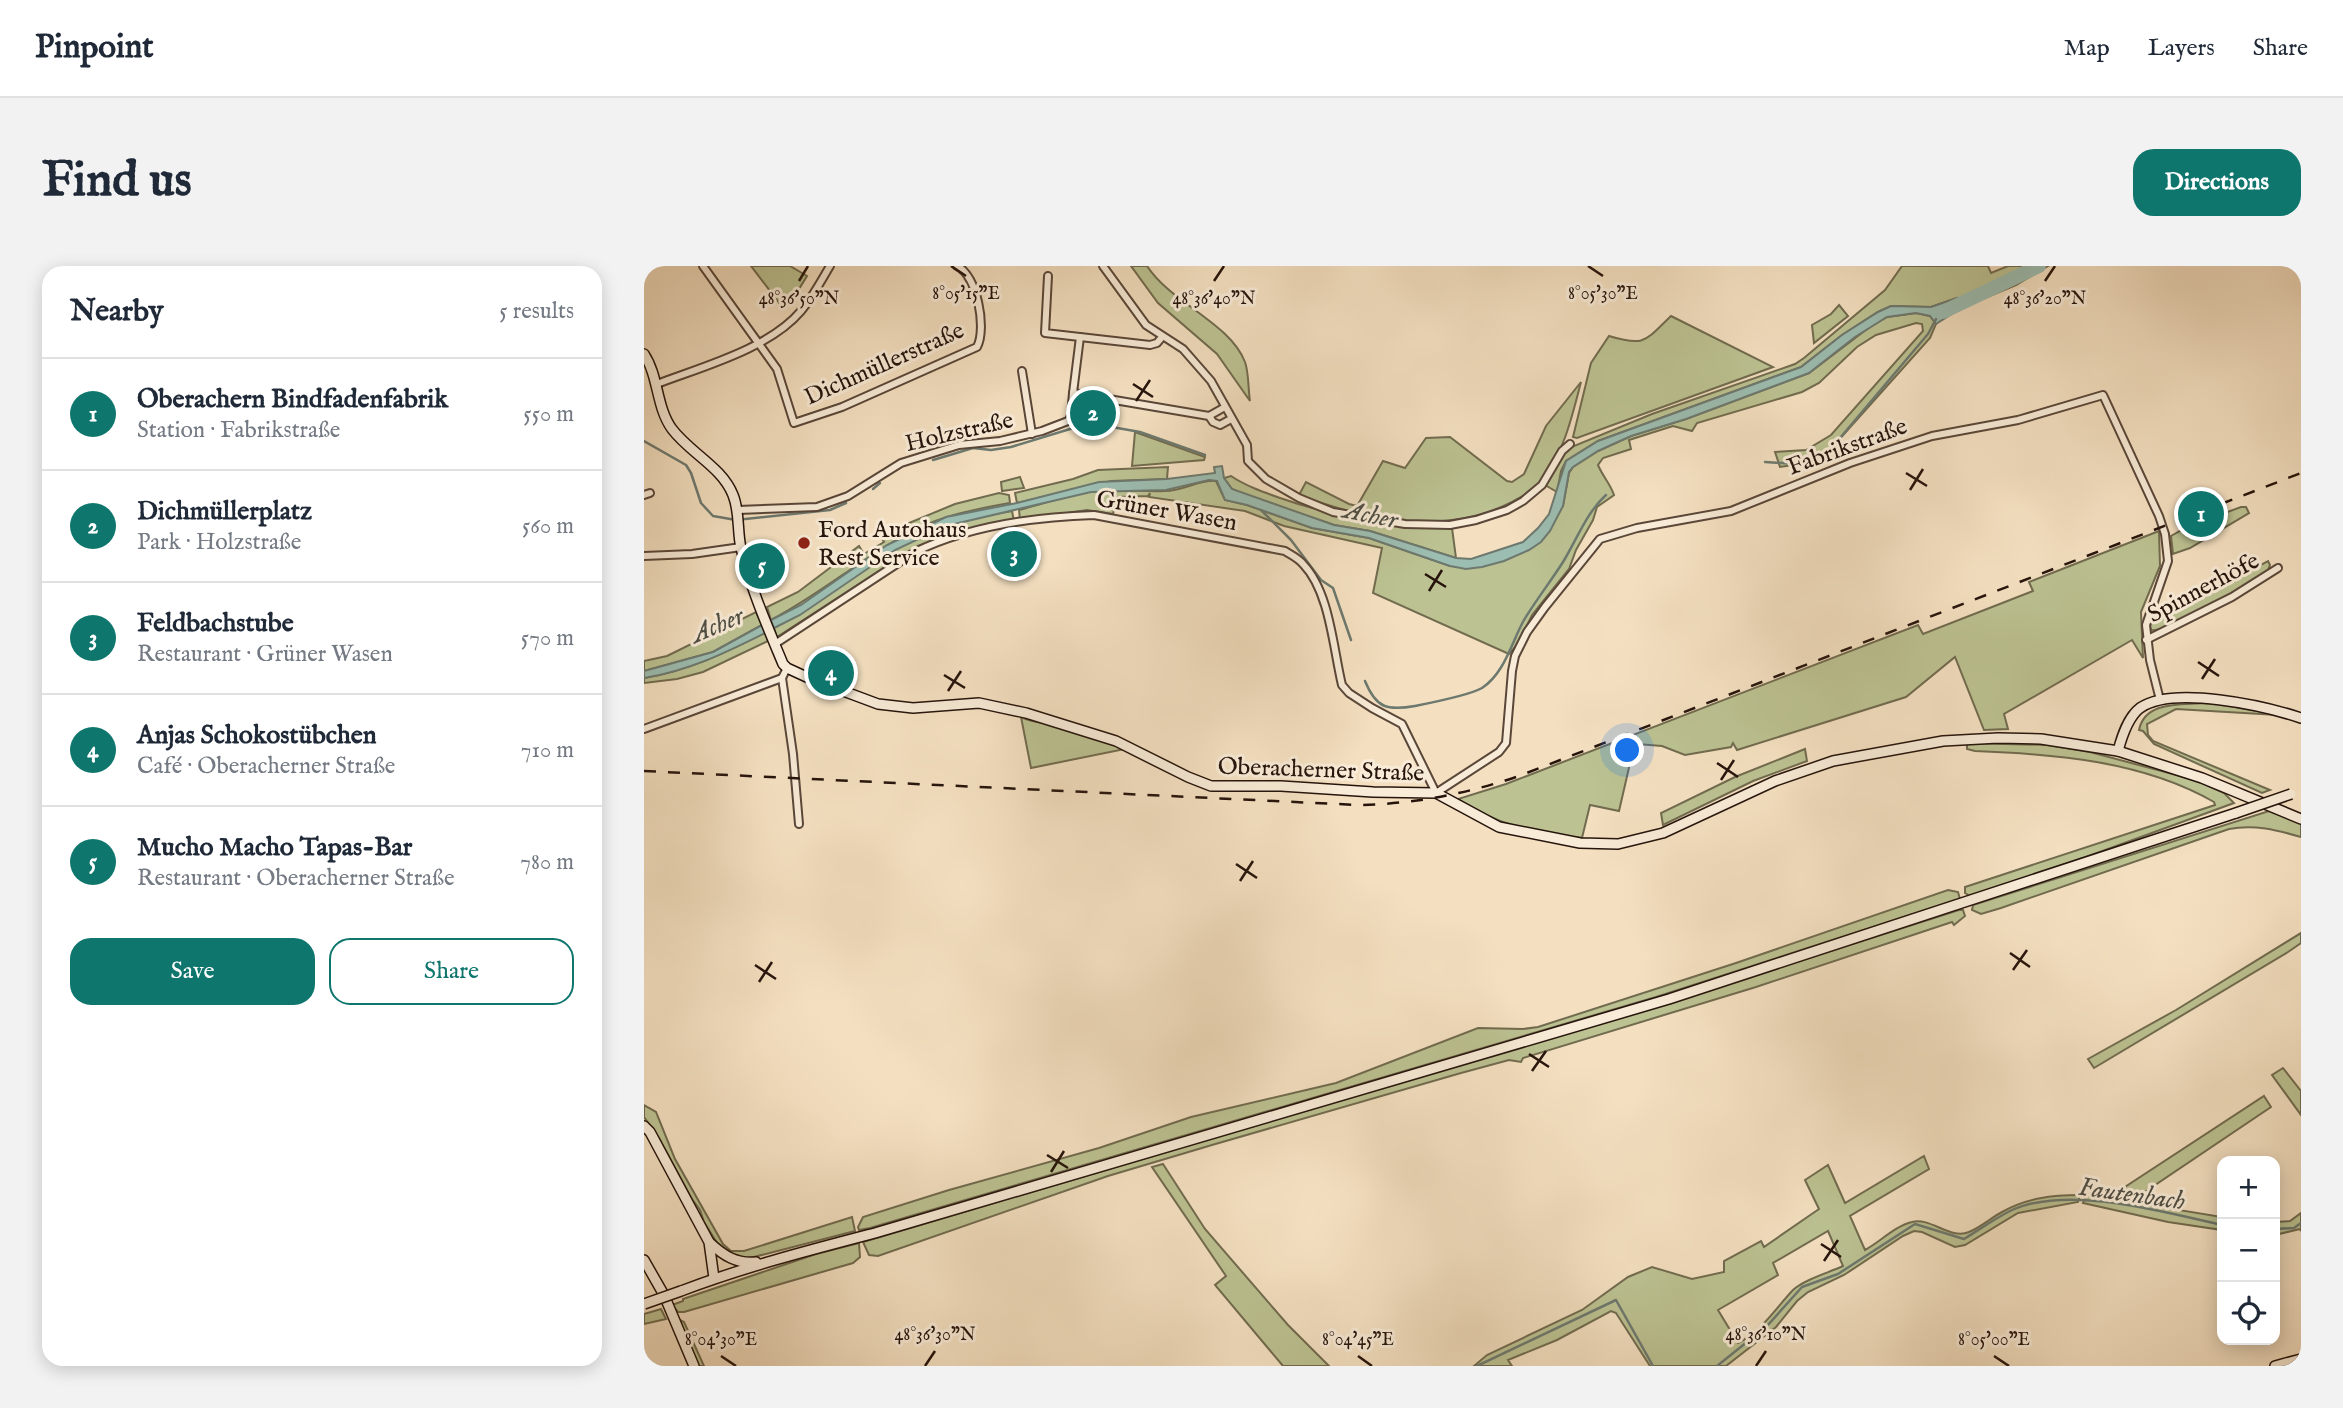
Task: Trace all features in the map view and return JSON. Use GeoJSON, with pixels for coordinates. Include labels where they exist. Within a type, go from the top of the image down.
{"type":"FeatureCollection","features":[{"type":"Feature","properties":{"kind":"main road"},"geometry":{"type":"LineString","coordinates":[[644,354],[653,370],[663,411],[670,427],[723,479],[733,496],[741,547],[764,617],[787,668]]}},
{"type":"Feature","properties":{"kind":"main road","name":"Oberacherner Straße"},"geometry":{"type":"LineString","coordinates":[[787,668],[861,698],[889,706],[913,708],[979,703],[1026,713],[1116,741],[1211,786],[1281,786],[1436,793],[1478,817],[1513,831],[1580,843],[1618,844],[1663,834],[1775,781],[1833,761],[1943,741],[1998,738],[2040,739],[2118,751],[2202,778],[2301,819]]}},
{"type":"Feature","properties":{"kind":"main road"},"geometry":{"type":"LineString","coordinates":[[2118,751],[2131,718],[2139,709],[2160,700],[2203,698],[2230,701],[2301,718]]}},
{"type":"Feature","properties":{"kind":"main road"},"geometry":{"type":"LineString","coordinates":[[644,1304],[776,1259],[875,1233],[1669,999],[2296,792]]}},
{"type":"Feature","properties":{"kind":"main road"},"geometry":{"type":"LineString","coordinates":[[644,1126],[650,1132],[709,1242],[723,1255],[749,1263],[776,1259]]}},
{"type":"Feature","properties":{"kind":"main road"},"geometry":{"type":"LineString","coordinates":[[709,1242],[714,1278]]}},
{"type":"Feature","properties":{"kind":"main road"},"geometry":{"type":"LineString","coordinates":[[723,1255],[725,1275]]}},
{"type":"Feature","properties":{"kind":"main road"},"geometry":{"type":"LineString","coordinates":[[644,1260],[664,1295],[694,1366]]}},
{"type":"Feature","properties":{"kind":"main road"},"geometry":{"type":"LineString","coordinates":[[2275,1366],[2301,1359]]}},
{"type":"Feature","properties":{"kind":"street"},"geometry":{"type":"LineString","coordinates":[[702,266],[758,342]]}},
{"type":"Feature","properties":{"kind":"street"},"geometry":{"type":"LineString","coordinates":[[657,384],[732,357],[758,342],[800,312],[830,266]]}},
{"type":"Feature","properties":{"kind":"street","name":"Dichmüllerstraße"},"geometry":{"type":"LineString","coordinates":[[758,342],[777,369],[794,423],[842,407],[977,346],[982,338],[982,327],[972,278],[957,266]]}},
{"type":"Feature","properties":{"kind":"street"},"geometry":{"type":"LineString","coordinates":[[1103,266],[1146,325],[1183,349],[1211,381],[1247,444],[1248,461],[1266,479],[1299,499],[1333,512],[1405,524],[1451,525],[1507,510],[1542,485],[1562,451],[1570,444]]}},
{"type":"Feature","properties":{"kind":"street"},"geometry":{"type":"LineString","coordinates":[[1048,276],[1045,332],[1150,345],[1162,337]]}},
{"type":"Feature","properties":{"kind":"street"},"geometry":{"type":"LineString","coordinates":[[1080,337],[1073,393],[1209,416],[1225,407]]}},
{"type":"Feature","properties":{"kind":"street","name":"Holzstraße"},"geometry":{"type":"LineString","coordinates":[[1023,371],[1032,434]]}},
{"type":"Feature","properties":{"kind":"street","name":"Holzstraße"},"geometry":{"type":"LineString","coordinates":[[738,517],[817,506],[848,496],[901,463],[959,445],[1000,441],[1032,434],[1068,421],[1073,393]]}},
{"type":"Feature","properties":{"kind":"street","name":"Fabrikstraße"},"geometry":{"type":"LineString","coordinates":[[1436,793],[1499,752],[1506,743],[1515,656],[1527,632],[1545,607],[1601,539],[1637,528],[1731,511],[1850,463],[1932,436],[2018,420],[2103,395],[2165,534],[2168,561],[2146,625],[2146,639],[2160,700]]}},
{"type":"Feature","properties":{"kind":"street"},"geometry":{"type":"LineString","coordinates":[[1209,416],[1213,422],[1220,425],[1231,419]]}},
{"type":"Feature","properties":{"kind":"street","name":"Grüner Wasen"},"geometry":{"type":"LineString","coordinates":[[775,644],[915,552],[989,526],[1094,515],[1285,551],[1302,562],[1315,578],[1326,610],[1342,685],[1364,703],[1402,724],[1436,793]]}},
{"type":"Feature","properties":{"kind":"street"},"geometry":{"type":"LineString","coordinates":[[644,556],[692,554],[741,547]]}},
{"type":"Feature","properties":{"kind":"street","name":"Spinnerhöfe"},"geometry":{"type":"LineString","coordinates":[[2146,639],[2232,597],[2278,568]]}},
{"type":"Feature","properties":{"kind":"street"},"geometry":{"type":"LineString","coordinates":[[787,668],[782,678],[793,754],[799,824]]}},
{"type":"Feature","properties":{"kind":"street"},"geometry":{"type":"LineString","coordinates":[[644,729],[782,678]]}},
{"type":"Feature","properties":{"kind":"green space"},"geometry":{"type":"Polygon","coordinates":[[[751,266],[790,266],[807,276],[791,302],[783,308],[751,266]]]}},
{"type":"Feature","properties":{"kind":"green space"},"geometry":{"type":"Polygon","coordinates":[[[1131,266],[1147,266],[1170,291],[1227,336],[1245,362],[1250,401],[1217,354],[1158,303],[1131,266]]]}},
{"type":"Feature","properties":{"kind":"green space"},"geometry":{"type":"Polygon","coordinates":[[[1902,266],[1988,266],[1991,273],[2008,266],[2048,266],[2016,285],[1961,308],[1957,298],[1931,307],[1891,306],[1842,335],[1801,367],[1598,441],[1566,461],[1557,492],[1545,485],[1569,448],[1652,414],[1795,364],[1885,290],[1902,266]]]}},
{"type":"Feature","properties":{"kind":"green space"},"geometry":{"type":"Polygon","coordinates":[[[1839,305],[1848,316],[1814,343],[1812,325],[1831,314],[1839,305]]]}},
{"type":"Feature","properties":{"kind":"green space"},"geometry":{"type":"Polygon","coordinates":[[[1916,313],[1930,316],[1936,324],[1930,338],[1829,451],[1800,464],[1780,467],[1775,452],[1806,450],[1831,435],[1923,331],[1922,324],[1916,323],[1876,335],[1857,347],[1819,383],[1802,392],[1697,423],[1692,431],[1673,426],[1629,440],[1631,449],[1603,458],[1598,465],[1614,495],[1597,507],[1569,569],[1532,615],[1518,644],[1509,654],[1373,593],[1382,548],[1284,526],[1245,511],[1149,497],[1150,493],[1148,496],[1117,497],[1113,514],[1087,510],[1020,520],[1019,510],[1093,491],[1172,490],[1216,481],[1225,500],[1312,528],[1369,538],[1450,566],[1504,561],[1563,506],[1569,473],[1573,467],[1598,451],[1631,436],[1686,419],[1809,373],[1875,323],[1887,317],[1916,313]]]}},
{"type":"Feature","properties":{"kind":"green space"},"geometry":{"type":"Polygon","coordinates":[[[1671,316],[1773,367],[1577,438],[1573,437],[1591,363],[1609,336],[1630,341],[1644,340],[1671,316]]]}},
{"type":"Feature","properties":{"kind":"green space"},"geometry":{"type":"Polygon","coordinates":[[[1581,382],[1571,421],[1550,470],[1532,490],[1512,502],[1460,519],[1406,521],[1351,511],[1299,495],[1306,482],[1357,506],[1383,461],[1405,468],[1426,438],[1450,437],[1507,481],[1512,482],[1524,474],[1546,426],[1581,382]]]}},
{"type":"Feature","properties":{"kind":"green space"},"geometry":{"type":"Polygon","coordinates":[[[1081,399],[1113,404],[1110,423],[1075,422],[1076,404],[1081,399]]]}},
{"type":"Feature","properties":{"kind":"green space"},"geometry":{"type":"Polygon","coordinates":[[[1135,432],[1205,457],[1204,460],[1132,466],[1135,432]]]}},
{"type":"Feature","properties":{"kind":"green space"},"geometry":{"type":"Polygon","coordinates":[[[1168,467],[1167,479],[1111,481],[1017,503],[1015,493],[1098,470],[1168,467]]]}},
{"type":"Feature","properties":{"kind":"green space"},"geometry":{"type":"Polygon","coordinates":[[[1231,476],[1267,493],[1344,516],[1387,523],[1452,528],[1456,558],[1370,531],[1334,525],[1240,493],[1232,489],[1224,478],[1231,476]]]}},
{"type":"Feature","properties":{"kind":"green space"},"geometry":{"type":"Polygon","coordinates":[[[1020,477],[1024,488],[1002,491],[1001,482],[1020,477]]]}},
{"type":"Feature","properties":{"kind":"green space"},"geometry":{"type":"Polygon","coordinates":[[[999,493],[1009,495],[1010,503],[951,516],[917,529],[771,620],[767,607],[798,592],[859,546],[864,554],[884,542],[880,535],[955,504],[999,493]]]}},
{"type":"Feature","properties":{"kind":"green space"},"geometry":{"type":"Polygon","coordinates":[[[2246,507],[2249,513],[2190,548],[2173,554],[2171,536],[2187,527],[2246,507]]]}},
{"type":"Feature","properties":{"kind":"green space"},"geometry":{"type":"Polygon","coordinates":[[[1012,511],[1014,521],[961,531],[918,546],[777,637],[774,628],[904,544],[945,526],[1012,511]]]}},
{"type":"Feature","properties":{"kind":"green space"},"geometry":{"type":"Polygon","coordinates":[[[2159,531],[2160,566],[2141,612],[2143,658],[2132,640],[2004,714],[2008,729],[1984,730],[1955,657],[1906,697],[1737,750],[1733,743],[1731,747],[1685,755],[1662,746],[1637,744],[1634,746],[1619,811],[1590,805],[1582,838],[1517,826],[1487,815],[1458,799],[1506,784],[1918,625],[1923,634],[2033,591],[2029,582],[2159,531]]]}},
{"type":"Feature","properties":{"kind":"green space"},"geometry":{"type":"Polygon","coordinates":[[[2268,561],[2270,565],[2266,575],[2190,617],[2151,630],[2154,611],[2157,620],[2268,561]]]}},
{"type":"Feature","properties":{"kind":"green space"},"geometry":{"type":"Polygon","coordinates":[[[756,612],[762,625],[713,652],[644,671],[644,661],[667,656],[756,612]]]}},
{"type":"Feature","properties":{"kind":"green space"},"geometry":{"type":"Polygon","coordinates":[[[765,633],[768,641],[703,672],[677,679],[644,683],[644,678],[691,666],[765,633]]]}},
{"type":"Feature","properties":{"kind":"green space"},"geometry":{"type":"Polygon","coordinates":[[[2204,703],[2278,715],[2176,709],[2147,724],[2148,735],[2153,741],[2270,790],[2262,793],[2154,744],[2139,730],[2148,714],[2156,709],[2204,703]]]}},
{"type":"Feature","properties":{"kind":"green space"},"geometry":{"type":"Polygon","coordinates":[[[1021,717],[1067,727],[1125,749],[1031,768],[1021,717]]]}},
{"type":"Feature","properties":{"kind":"green space"},"geometry":{"type":"Polygon","coordinates":[[[1967,743],[2048,745],[2090,752],[2195,780],[2224,793],[2234,803],[1970,896],[1965,893],[1965,887],[2215,805],[2187,788],[2128,769],[2036,754],[1975,751],[1967,749],[1967,743]]]}},
{"type":"Feature","properties":{"kind":"green space"},"geometry":{"type":"Polygon","coordinates":[[[1805,749],[1807,761],[1753,781],[1663,825],[1661,813],[1735,777],[1805,749]]]}},
{"type":"Feature","properties":{"kind":"green space"},"geometry":{"type":"Polygon","coordinates":[[[2269,811],[2301,823],[2301,837],[2256,827],[2229,829],[2001,908],[1981,914],[1972,910],[1973,905],[2269,811]]]}},
{"type":"Feature","properties":{"kind":"green space"},"geometry":{"type":"Polygon","coordinates":[[[1948,890],[1958,892],[1960,899],[1656,997],[870,1228],[859,1230],[858,1227],[863,1217],[1099,1148],[1191,1117],[1336,1083],[1478,1028],[1538,1027],[1948,890]]]}},
{"type":"Feature","properties":{"kind":"green space"},"geometry":{"type":"Polygon","coordinates":[[[1963,910],[1965,916],[1954,925],[1952,922],[1756,987],[1523,1058],[1521,1062],[1509,1060],[1461,1073],[1108,1176],[878,1256],[869,1255],[863,1242],[1656,1007],[1963,910]]]}},
{"type":"Feature","properties":{"kind":"green space"},"geometry":{"type":"Polygon","coordinates":[[[2301,933],[2301,943],[2288,952],[2094,1068],[2088,1059],[2176,1010],[2301,933]]]}},
{"type":"Feature","properties":{"kind":"green space"},"geometry":{"type":"Polygon","coordinates":[[[2283,1068],[2301,1091],[2301,1115],[2272,1075],[2283,1068]]]}},
{"type":"Feature","properties":{"kind":"green space"},"geometry":{"type":"Polygon","coordinates":[[[2264,1096],[2271,1107],[2130,1202],[2217,1216],[2217,1229],[2168,1222],[2083,1203],[2087,1194],[2108,1198],[2264,1096]]]}},
{"type":"Feature","properties":{"kind":"green space"},"geometry":{"type":"Polygon","coordinates":[[[644,1105],[656,1112],[675,1159],[723,1244],[731,1251],[744,1251],[852,1217],[855,1231],[739,1259],[719,1246],[704,1222],[700,1210],[659,1138],[644,1117],[644,1105]]]}},
{"type":"Feature","properties":{"kind":"green space"},"geometry":{"type":"Polygon","coordinates":[[[1924,1156],[1929,1169],[1850,1216],[1865,1250],[1912,1222],[1919,1221],[1962,1234],[2030,1200],[2080,1195],[2078,1202],[2018,1213],[1965,1245],[1955,1247],[1922,1232],[1914,1231],[1903,1236],[1844,1275],[1808,1292],[1776,1327],[1726,1366],[1650,1366],[1616,1313],[1611,1311],[1557,1340],[1508,1360],[1512,1366],[1474,1366],[1487,1355],[1582,1310],[1628,1277],[1652,1267],[1692,1279],[1724,1272],[1724,1261],[1761,1241],[1764,1247],[1819,1209],[1805,1180],[1828,1165],[1845,1203],[1924,1156]],[[1828,1231],[1773,1263],[1778,1275],[1718,1310],[1738,1343],[1761,1326],[1798,1286],[1843,1266],[1828,1231]]]}},
{"type":"Feature","properties":{"kind":"green space"},"geometry":{"type":"Polygon","coordinates":[[[1163,1164],[1205,1229],[1288,1325],[1329,1366],[1283,1366],[1215,1285],[1226,1276],[1152,1167],[1163,1164]]]}},
{"type":"Feature","properties":{"kind":"green space"},"geometry":{"type":"Polygon","coordinates":[[[2301,1213],[2301,1231],[2300,1229],[2280,1234],[2280,1222],[2290,1221],[2301,1213]]]}},
{"type":"Feature","properties":{"kind":"green space"},"geometry":{"type":"Polygon","coordinates":[[[859,1243],[860,1257],[853,1263],[684,1312],[678,1312],[672,1305],[816,1254],[859,1243]]]}},
{"type":"Feature","properties":{"kind":"green space"},"geometry":{"type":"Polygon","coordinates":[[[661,1309],[666,1319],[644,1324],[644,1314],[661,1309]]]}},
{"type":"Feature","properties":{"kind":"green space"},"geometry":{"type":"Polygon","coordinates":[[[680,1320],[684,1322],[704,1366],[698,1366],[680,1320]]]}},
{"type":"Feature","properties":{"kind":"water"},"geometry":{"type":"Polygon","coordinates":[[[1957,298],[1961,308],[1936,324],[1930,316],[1916,313],[1887,317],[1855,337],[1809,373],[1686,419],[1631,436],[1598,451],[1569,472],[1563,506],[1541,542],[1504,561],[1482,567],[1466,569],[1450,566],[1369,538],[1312,528],[1225,500],[1217,481],[1209,480],[1166,490],[1091,492],[946,526],[895,550],[800,615],[774,628],[771,620],[801,605],[887,545],[946,517],[1017,503],[1099,482],[1167,479],[1215,473],[1214,467],[1222,466],[1224,478],[1232,489],[1334,525],[1370,531],[1456,558],[1471,559],[1523,542],[1549,514],[1566,461],[1598,441],[1801,367],[1842,335],[1891,306],[1931,307],[1957,298]]]}},
{"type":"Feature","properties":{"kind":"water"},"geometry":{"type":"Polygon","coordinates":[[[762,625],[765,633],[721,654],[676,671],[644,678],[644,671],[713,652],[762,625]]]}},
{"type":"Feature","properties":{"kind":"waterway","name":"Acher"},"geometry":{"type":"LineString","coordinates":[[1943,312],[2039,266]]}},
{"type":"Feature","properties":{"kind":"waterway"},"geometry":{"type":"LineString","coordinates":[[1765,462],[1810,465],[1829,451],[1928,334],[1936,319]]}},
{"type":"Feature","properties":{"kind":"waterway"},"geometry":{"type":"LineString","coordinates":[[933,460],[973,448],[991,450],[1011,447],[1095,424],[1140,432],[1205,455]]}},
{"type":"Feature","properties":{"kind":"waterway"},"geometry":{"type":"LineString","coordinates":[[644,441],[686,465],[701,503],[713,516],[736,520],[830,510],[846,503]]}},
{"type":"Feature","properties":{"kind":"waterway"},"geometry":{"type":"LineString","coordinates":[[873,489],[880,483]]}},
{"type":"Feature","properties":{"kind":"waterway"},"geometry":{"type":"LineString","coordinates":[[1365,681],[1378,702],[1397,708],[1469,693],[1490,682],[1502,665],[1524,620],[1563,562],[1588,518],[1606,495]]}},
{"type":"Feature","properties":{"kind":"waterway"},"geometry":{"type":"LineString","coordinates":[[1261,510],[1291,540],[1321,580],[1333,588],[1351,640]]}},
{"type":"Feature","properties":{"kind":"waterway","name":"Fautenbach"},"geometry":{"type":"LineString","coordinates":[[1717,1366],[1767,1326],[1802,1287],[1838,1274],[1915,1224],[1964,1239],[2010,1211],[2033,1203],[2059,1200],[2115,1203],[2217,1224]]}},
{"type":"Feature","properties":{"kind":"waterway","name":"Fautenbach"},"geometry":{"type":"LineString","coordinates":[[2280,1229],[2294,1228],[2301,1223]]}},
{"type":"Feature","properties":{"kind":"waterway","name":"Fautenbach"},"geometry":{"type":"LineString","coordinates":[[1477,1366],[1616,1300],[1653,1366]]}},
{"type":"Feature","properties":{"kind":"railway"},"geometry":{"type":"LineString","coordinates":[[644,771],[1358,805],[1440,797],[1519,776],[2301,473]]}},
{"type":"Feature","properties":{"kind":"place","name":"Dichmüllerplatz"},"geometry":{"type":"Point","coordinates":[1093,413]}},
{"type":"Feature","properties":{"kind":"place","name":"Oberachern Bindfadenfabrik"},"geometry":{"type":"Point","coordinates":[2201,514]}},
{"type":"Feature","properties":{"kind":"place","name":"Ford Autohaus Rest Service"},"geometry":{"type":"Point","coordinates":[804,543]}},
{"type":"Feature","properties":{"kind":"place","name":"Feldbachstube"},"geometry":{"type":"Point","coordinates":[1014,554]}},
{"type":"Feature","properties":{"kind":"place","name":"Mucho Macho Tapas-Bar"},"geometry":{"type":"Point","coordinates":[762,566]}},
{"type":"Feature","properties":{"kind":"place","name":"Anjas Schokostübchen"},"geometry":{"type":"Point","coordinates":[831,673]}}]}
